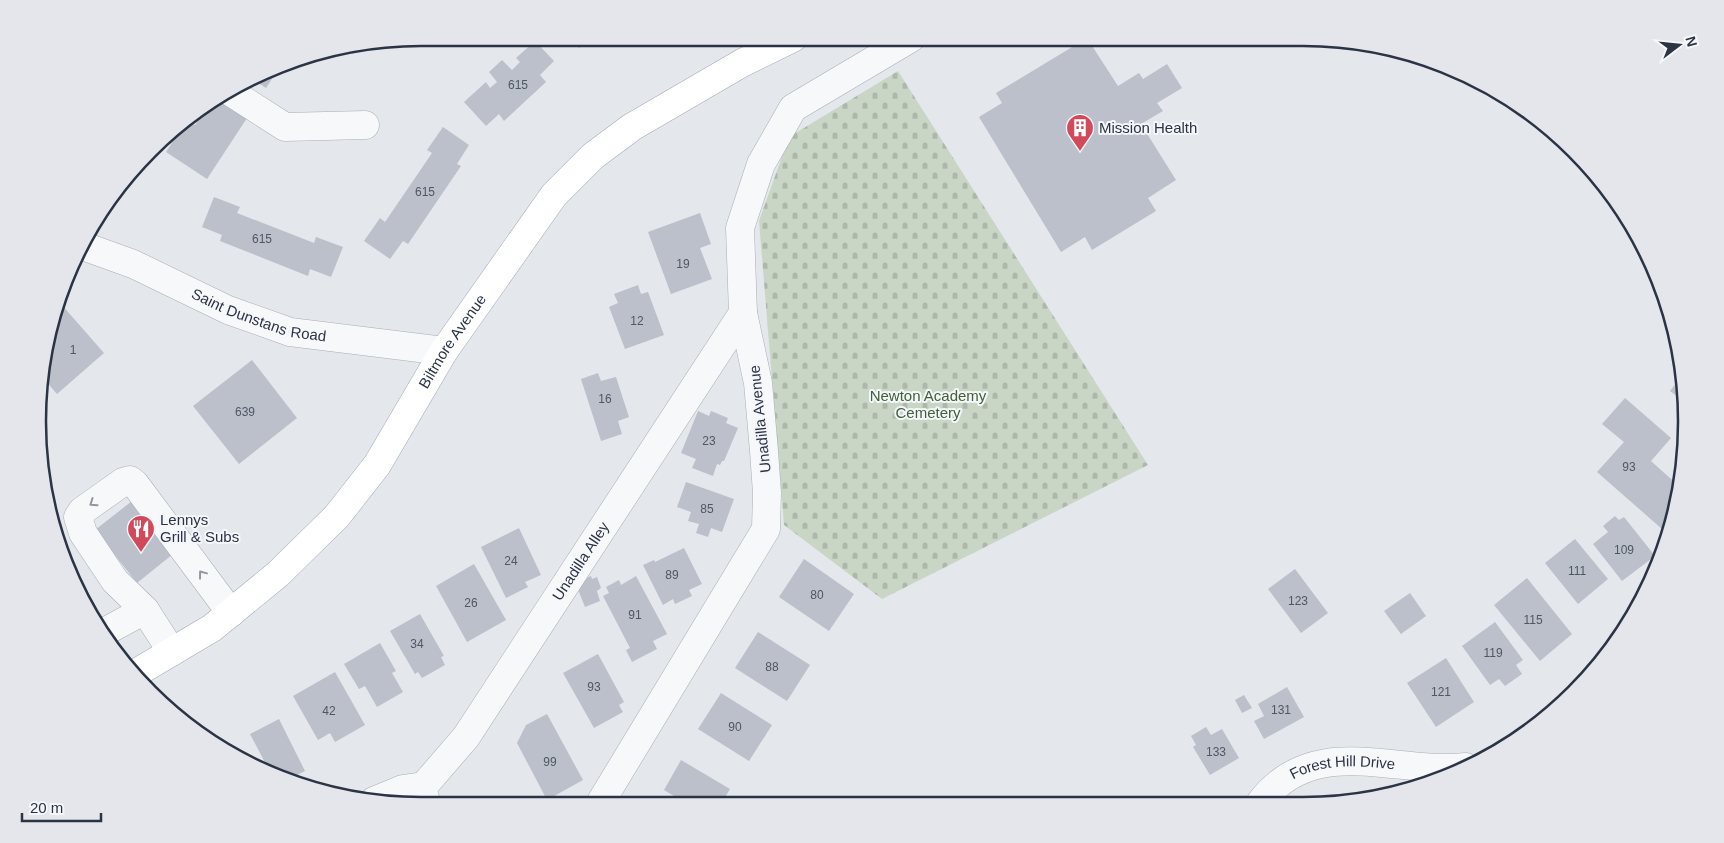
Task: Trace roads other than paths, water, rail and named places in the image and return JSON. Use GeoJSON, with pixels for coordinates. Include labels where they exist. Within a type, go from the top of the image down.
{"type":"FeatureCollection","features":[{"type":"Feature","properties":{"kind":"main road","name":"Biltmore Avenue"},"geometry":{"type":"LineString","coordinates":[[140,670],[212,628],[231,613],[278,574],[336,516],[377,465],[444,351],[554,195],[593,156],[632,126],[777,46]]}},
{"type":"Feature","properties":{"kind":"street","name":"Unadilla Avenue"},"geometry":{"type":"LineString","coordinates":[[604,797],[766,529],[768,493],[758,383],[743,313],[740,228],[760,164],[793,108],[898,46]]}},
{"type":"Feature","properties":{"kind":"street"},"geometry":{"type":"LineString","coordinates":[[236,96],[285,127],[365,125]]}},
{"type":"Feature","properties":{"kind":"street","name":"Saint Dunstans Road"},"geometry":{"type":"LineString","coordinates":[[89,248],[133,264],[228,310],[290,332],[444,351]]}},
{"type":"Feature","properties":{"kind":"street","name":"Unadilla Alley"},"geometry":{"type":"LineString","coordinates":[[426,796],[466,738],[743,313]]}},
{"type":"Feature","properties":{"kind":"street"},"geometry":{"type":"LineString","coordinates":[[172,652],[146,610],[115,581],[83,533],[78,516],[82,511],[123,482],[130,480],[135,484],[231,613]]}},
{"type":"Feature","properties":{"kind":"street"},"geometry":{"type":"LineString","coordinates":[[109,630],[146,610]]}},
{"type":"Feature","properties":{"kind":"street","name":"Forest Hill Drive"},"geometry":{"type":"LineString","coordinates":[[1264,797],[1283,779],[1312,766],[1329,762],[1354,760],[1446,768]]}},
{"type":"Feature","properties":{"kind":"street"},"geometry":{"type":"LineString","coordinates":[[388,795],[403,789],[426,796]]}},
{"type":"Feature","properties":{"kind":"place","name":"Mission Health"},"geometry":{"type":"Point","coordinates":[1080,152]}},
{"type":"Feature","properties":{"kind":"place","name":"Lennys Grill & Subs"},"geometry":{"type":"Point","coordinates":[141,553]}},
{"type":"Feature","properties":{"kind":"park label","name":"Newton Academy Cemetery"},"geometry":{"type":"Point","coordinates":[928,404]}}]}
